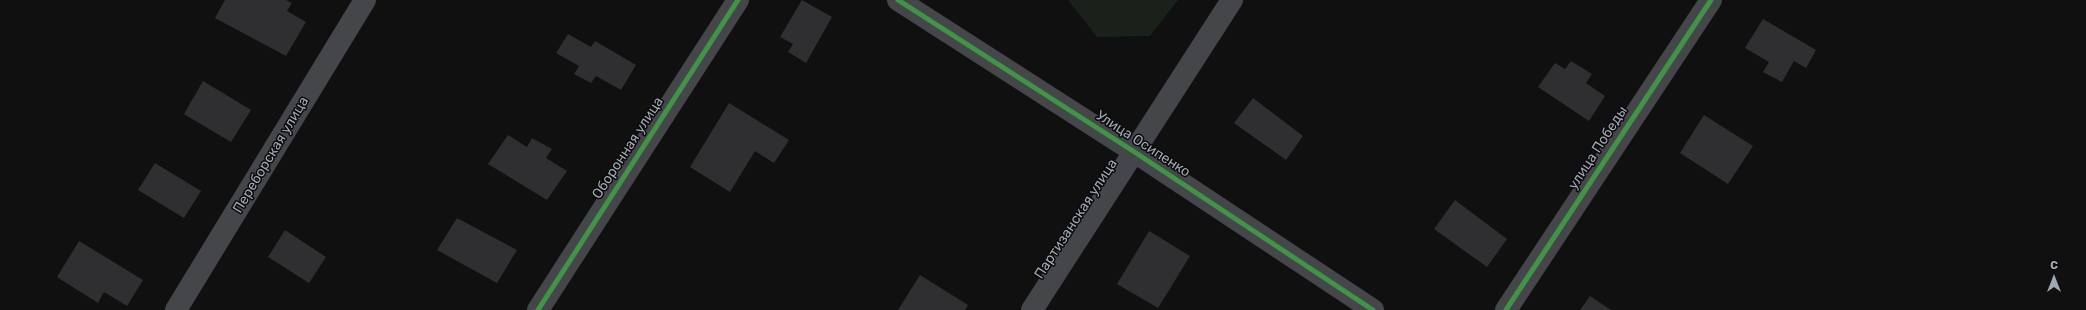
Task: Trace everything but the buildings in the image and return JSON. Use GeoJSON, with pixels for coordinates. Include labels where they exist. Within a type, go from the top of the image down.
{"type":"FeatureCollection","features":[{"type":"Feature","properties":{"kind":"street","name":"Переборская улица"},"geometry":{"type":"LineString","coordinates":[[176,310],[365,0]]}},
{"type":"Feature","properties":{"kind":"street","name":"Оборонная улица"},"geometry":{"type":"LineString","coordinates":[[538,310],[738,0]]}},
{"type":"Feature","properties":{"kind":"street","name":"Улица Осипенко"},"geometry":{"type":"LineString","coordinates":[[898,0],[1133,151],[1373,310]]}},
{"type":"Feature","properties":{"kind":"street","name":"Партизанская улица"},"geometry":{"type":"LineString","coordinates":[[1032,310],[1133,151],[1232,0]]}},
{"type":"Feature","properties":{"kind":"street","name":"улица Победы"},"geometry":{"type":"LineString","coordinates":[[1506,310],[1711,0]]}},
{"type":"Feature","properties":{"kind":"shaded area"},"geometry":{"type":"Polygon","coordinates":[[[1068,0],[1178,0],[1150,36],[1097,37],[1068,0]]]}},
{"type":"Feature","properties":{"kind":"cycle path"},"geometry":{"type":"LineString","coordinates":[[538,310],[738,0]]}},
{"type":"Feature","properties":{"kind":"cycle path"},"geometry":{"type":"LineString","coordinates":[[898,0],[1133,151],[1373,310]]}},
{"type":"Feature","properties":{"kind":"cycle path"},"geometry":{"type":"LineString","coordinates":[[1506,310],[1711,0]]}}]}
